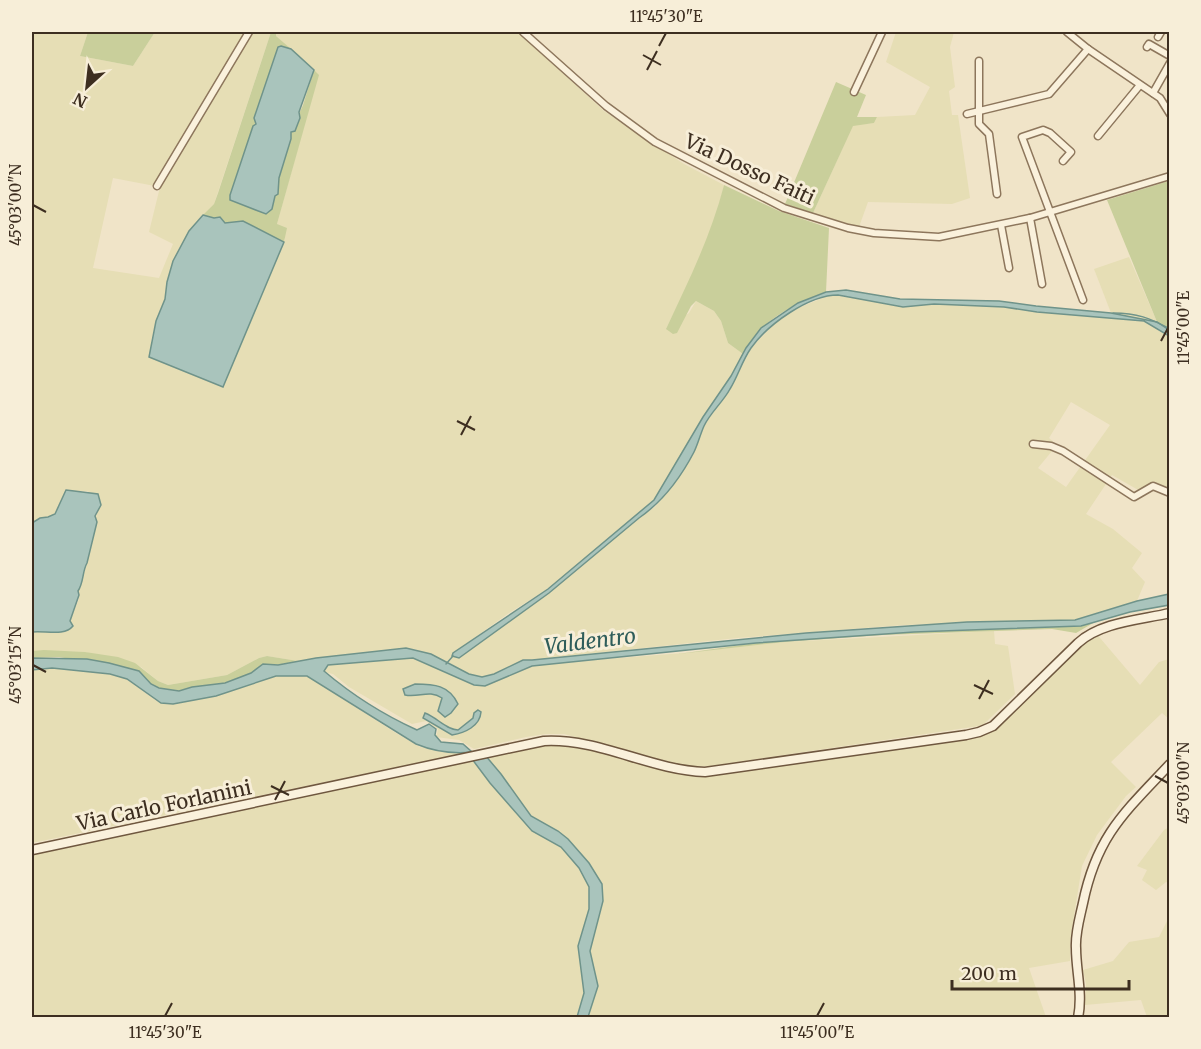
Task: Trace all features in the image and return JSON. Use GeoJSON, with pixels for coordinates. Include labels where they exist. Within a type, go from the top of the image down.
{"type":"FeatureCollection","features":[{"type":"Feature","properties":{"kind":"main road","name":"Via Carlo Forlanini"},"geometry":{"type":"LineString","coordinates":[[32,850],[544,741],[564,740],[676,769],[705,772],[966,735],[993,726],[1091,633],[1106,627],[1170,613]]}},
{"type":"Feature","properties":{"kind":"main road"},"geometry":{"type":"LineString","coordinates":[[1078,1017],[1080,1009],[1079,973],[1076,948],[1089,876],[1102,844],[1116,822],[1170,764]]}},
{"type":"Feature","properties":{"kind":"street"},"geometry":{"type":"LineString","coordinates":[[157,186],[249,32]]}},
{"type":"Feature","properties":{"kind":"street","name":"Via Dosso Faiti"},"geometry":{"type":"LineString","coordinates":[[523,32],[606,105],[655,142],[784,208],[848,228],[885,234],[939,237],[1030,218],[1170,177]]}},
{"type":"Feature","properties":{"kind":"street"},"geometry":{"type":"LineString","coordinates":[[854,92],[882,32]]}},
{"type":"Feature","properties":{"kind":"street"},"geometry":{"type":"LineString","coordinates":[[1067,32],[1153,93],[1164,103],[1170,114]]}},
{"type":"Feature","properties":{"kind":"street"},"geometry":{"type":"LineString","coordinates":[[1147,47],[1149,44],[1170,56]]}},
{"type":"Feature","properties":{"kind":"street"},"geometry":{"type":"LineString","coordinates":[[967,114],[1050,94],[1088,49]]}},
{"type":"Feature","properties":{"kind":"street"},"geometry":{"type":"LineString","coordinates":[[980,61],[979,124],[989,134],[997,194]]}},
{"type":"Feature","properties":{"kind":"street"},"geometry":{"type":"LineString","coordinates":[[1153,93],[1170,63]]}},
{"type":"Feature","properties":{"kind":"street"},"geometry":{"type":"LineString","coordinates":[[1098,136],[1140,85]]}},
{"type":"Feature","properties":{"kind":"street"},"geometry":{"type":"LineString","coordinates":[[1063,161],[1071,152],[1050,133],[1043,129],[1022,137],[1083,300]]}},
{"type":"Feature","properties":{"kind":"street"},"geometry":{"type":"LineString","coordinates":[[1030,218],[1042,285]]}},
{"type":"Feature","properties":{"kind":"street"},"geometry":{"type":"LineString","coordinates":[[1001,225],[1009,268]]}},
{"type":"Feature","properties":{"kind":"street"},"geometry":{"type":"LineString","coordinates":[[1033,444],[1051,446],[1063,452],[1134,497],[1153,486],[1170,493]]}},
{"type":"Feature","properties":{"kind":"shaded area"},"geometry":{"type":"Polygon","coordinates":[[[32,32],[88,32],[80,56],[133,66],[155,32],[271,32],[214,204],[189,231],[167,282],[165,299],[151,341],[151,348],[223,387],[285,239],[277,224],[318,75],[276,36],[276,32],[518,32],[604,111],[684,164],[724,185],[716,217],[696,268],[666,329],[689,313],[696,301],[714,311],[721,321],[728,343],[743,354],[731,376],[654,500],[548,589],[463,646],[478,644],[549,593],[655,507],[694,452],[705,424],[730,390],[751,348],[779,319],[798,308],[830,295],[903,307],[934,304],[1004,307],[1144,321],[1169,336],[1169,490],[1155,482],[1140,491],[1112,475],[1086,514],[1113,529],[1142,553],[1132,568],[1145,582],[1137,601],[1075,620],[904,625],[737,638],[523,660],[494,674],[482,677],[469,674],[431,654],[413,649],[298,661],[267,656],[227,675],[168,685],[158,681],[141,667],[85,652],[32,651],[32,632],[63,632],[73,626],[70,621],[79,599],[78,591],[87,563],[97,512],[88,491],[81,491],[63,495],[55,514],[32,523],[32,32]],[[113,178],[93,268],[159,278],[173,244],[149,232],[160,187],[113,178]],[[1071,402],[1049,438],[1057,445],[1038,468],[1066,487],[1110,425],[1071,402]]]}},
{"type":"Feature","properties":{"kind":"shaded area"},"geometry":{"type":"Polygon","coordinates":[[[896,32],[954,32],[950,47],[955,87],[949,91],[952,115],[958,115],[970,198],[952,204],[868,202],[859,227],[813,213],[853,125],[874,123],[877,117],[915,115],[930,87],[886,62],[896,32]]]}},
{"type":"Feature","properties":{"kind":"shaded area"},"geometry":{"type":"Polygon","coordinates":[[[1129,257],[1157,322],[1111,313],[1094,269],[1129,257]]]}},
{"type":"Feature","properties":{"kind":"shaded area"},"geometry":{"type":"Polygon","coordinates":[[[994,631],[995,644],[1008,646],[1015,694],[984,724],[710,766],[689,766],[670,762],[564,734],[526,737],[474,749],[459,740],[436,737],[438,729],[426,721],[412,724],[349,687],[333,674],[324,672],[328,665],[413,658],[474,685],[485,686],[531,666],[785,642],[994,631]]]}},
{"type":"Feature","properties":{"kind":"shaded area"},"geometry":{"type":"Polygon","coordinates":[[[1095,632],[1140,685],[1159,662],[1169,659],[1169,719],[1162,713],[1111,762],[1136,787],[1126,796],[1097,835],[1082,866],[1070,941],[1070,961],[1029,968],[1046,1017],[588,1017],[598,986],[590,951],[603,902],[602,883],[589,863],[568,839],[531,816],[485,755],[547,743],[574,745],[688,774],[982,735],[1095,632]]]}},
{"type":"Feature","properties":{"kind":"shaded area"},"geometry":{"type":"Polygon","coordinates":[[[52,668],[110,674],[127,679],[155,700],[173,704],[216,696],[276,676],[307,676],[420,747],[464,753],[32,843],[32,670],[52,668]]]}},
{"type":"Feature","properties":{"kind":"shaded area"},"geometry":{"type":"Polygon","coordinates":[[[472,759],[532,831],[561,847],[579,868],[589,887],[589,909],[578,946],[584,993],[577,1017],[32,1018],[32,852],[472,759]]]}},
{"type":"Feature","properties":{"kind":"shaded area"},"geometry":{"type":"Polygon","coordinates":[[[1169,827],[1169,883],[1166,882],[1156,890],[1142,880],[1147,870],[1137,866],[1164,830],[1169,827]]]}},
{"type":"Feature","properties":{"kind":"shaded area"},"geometry":{"type":"Polygon","coordinates":[[[1169,917],[1169,1017],[1147,1017],[1141,1000],[1085,1005],[1086,984],[1083,970],[1113,961],[1129,942],[1159,937],[1169,917]]]}},
{"type":"Feature","properties":{"kind":"green space"},"geometry":{"type":"Polygon","coordinates":[[[88,32],[155,32],[133,66],[80,56],[88,32]]]}},
{"type":"Feature","properties":{"kind":"green space"},"geometry":{"type":"Polygon","coordinates":[[[271,32],[276,32],[276,36],[291,49],[281,46],[278,48],[254,118],[256,123],[253,126],[230,195],[272,209],[275,196],[278,194],[279,178],[291,132],[303,105],[314,70],[319,75],[277,224],[287,228],[284,242],[243,221],[225,223],[220,217],[203,215],[214,204],[271,32]]]}},
{"type":"Feature","properties":{"kind":"green space"},"geometry":{"type":"Polygon","coordinates":[[[836,82],[866,95],[857,117],[877,117],[874,123],[853,126],[813,213],[785,204],[836,82]]]}},
{"type":"Feature","properties":{"kind":"green space"},"geometry":{"type":"Polygon","coordinates":[[[1169,181],[1169,330],[1157,322],[1107,200],[1169,181]]]}},
{"type":"Feature","properties":{"kind":"green space"},"geometry":{"type":"Polygon","coordinates":[[[724,185],[779,211],[829,228],[826,292],[778,315],[758,332],[743,354],[728,343],[721,321],[714,311],[696,301],[677,333],[673,334],[666,329],[706,241],[724,185]]]}},
{"type":"Feature","properties":{"kind":"green space"},"geometry":{"type":"Polygon","coordinates":[[[1095,622],[1076,633],[1052,629],[883,635],[785,642],[678,654],[756,643],[914,632],[1081,626],[1095,622]]]}},
{"type":"Feature","properties":{"kind":"green space"},"geometry":{"type":"Polygon","coordinates":[[[32,651],[85,652],[118,657],[135,663],[158,681],[168,685],[227,675],[267,656],[298,661],[278,665],[263,664],[251,673],[225,683],[179,691],[159,688],[151,684],[139,671],[59,657],[32,658],[32,651]]]}},
{"type":"Feature","properties":{"kind":"water"},"geometry":{"type":"Polygon","coordinates":[[[278,47],[291,49],[314,70],[299,112],[300,118],[295,131],[291,132],[279,178],[278,194],[275,196],[272,209],[266,214],[230,200],[230,195],[253,126],[256,124],[254,118],[278,47]]]}},
{"type":"Feature","properties":{"kind":"water"},"geometry":{"type":"Polygon","coordinates":[[[203,215],[220,217],[225,223],[243,221],[284,242],[223,387],[149,357],[156,321],[165,299],[173,261],[189,231],[203,215]]]}},
{"type":"Feature","properties":{"kind":"water"},"geometry":{"type":"Polygon","coordinates":[[[846,290],[900,299],[999,301],[1111,313],[1157,322],[1169,330],[1169,336],[1144,321],[1004,307],[934,304],[903,307],[838,295],[827,296],[802,305],[778,321],[751,348],[727,394],[707,421],[689,461],[677,480],[655,504],[549,593],[459,658],[452,656],[453,653],[548,589],[654,500],[703,417],[761,328],[798,303],[826,292],[846,290]]]}},
{"type":"Feature","properties":{"kind":"water"},"geometry":{"type":"Polygon","coordinates":[[[66,490],[98,494],[101,505],[95,516],[97,522],[78,591],[79,595],[70,621],[73,626],[59,632],[32,632],[32,523],[55,514],[66,490]]]}},
{"type":"Feature","properties":{"kind":"water"},"geometry":{"type":"Polygon","coordinates":[[[1169,594],[1169,605],[1130,612],[1081,626],[914,632],[756,643],[532,666],[485,686],[474,685],[413,658],[328,665],[324,671],[357,696],[392,718],[417,730],[429,724],[436,729],[435,735],[441,742],[463,744],[472,752],[465,753],[436,750],[416,744],[307,676],[276,676],[216,696],[173,704],[161,703],[127,679],[110,674],[52,668],[32,670],[32,658],[87,659],[139,671],[151,684],[159,688],[179,691],[225,683],[251,673],[263,664],[278,665],[316,658],[406,648],[431,654],[469,674],[482,677],[494,674],[523,660],[806,633],[967,622],[1075,620],[1169,594]]]}},
{"type":"Feature","properties":{"kind":"water"},"geometry":{"type":"Polygon","coordinates":[[[415,684],[428,684],[445,689],[458,704],[445,717],[438,711],[442,698],[437,695],[405,695],[403,689],[415,684]]]}},
{"type":"Feature","properties":{"kind":"water"},"geometry":{"type":"Polygon","coordinates":[[[478,710],[481,712],[480,717],[475,725],[467,731],[452,735],[423,718],[425,713],[449,728],[458,730],[473,718],[474,713],[478,710]]]}},
{"type":"Feature","properties":{"kind":"water"},"geometry":{"type":"Polygon","coordinates":[[[485,755],[531,816],[568,839],[589,863],[602,884],[603,901],[590,951],[598,986],[588,1017],[577,1017],[584,993],[578,946],[589,909],[589,887],[579,868],[561,847],[532,831],[472,759],[485,755]]]}},
{"type":"Feature","properties":{"kind":"waterway"},"geometry":{"type":"LineString","coordinates":[[1113,313],[1143,317],[1170,329]]}},
{"type":"Feature","properties":{"kind":"waterway"},"geometry":{"type":"LineString","coordinates":[[446,664],[453,656]]}},
{"type":"Feature","properties":{"kind":"water label","name":"Valdentro"},"geometry":{"type":"Point","coordinates":[590,641]}}]}
